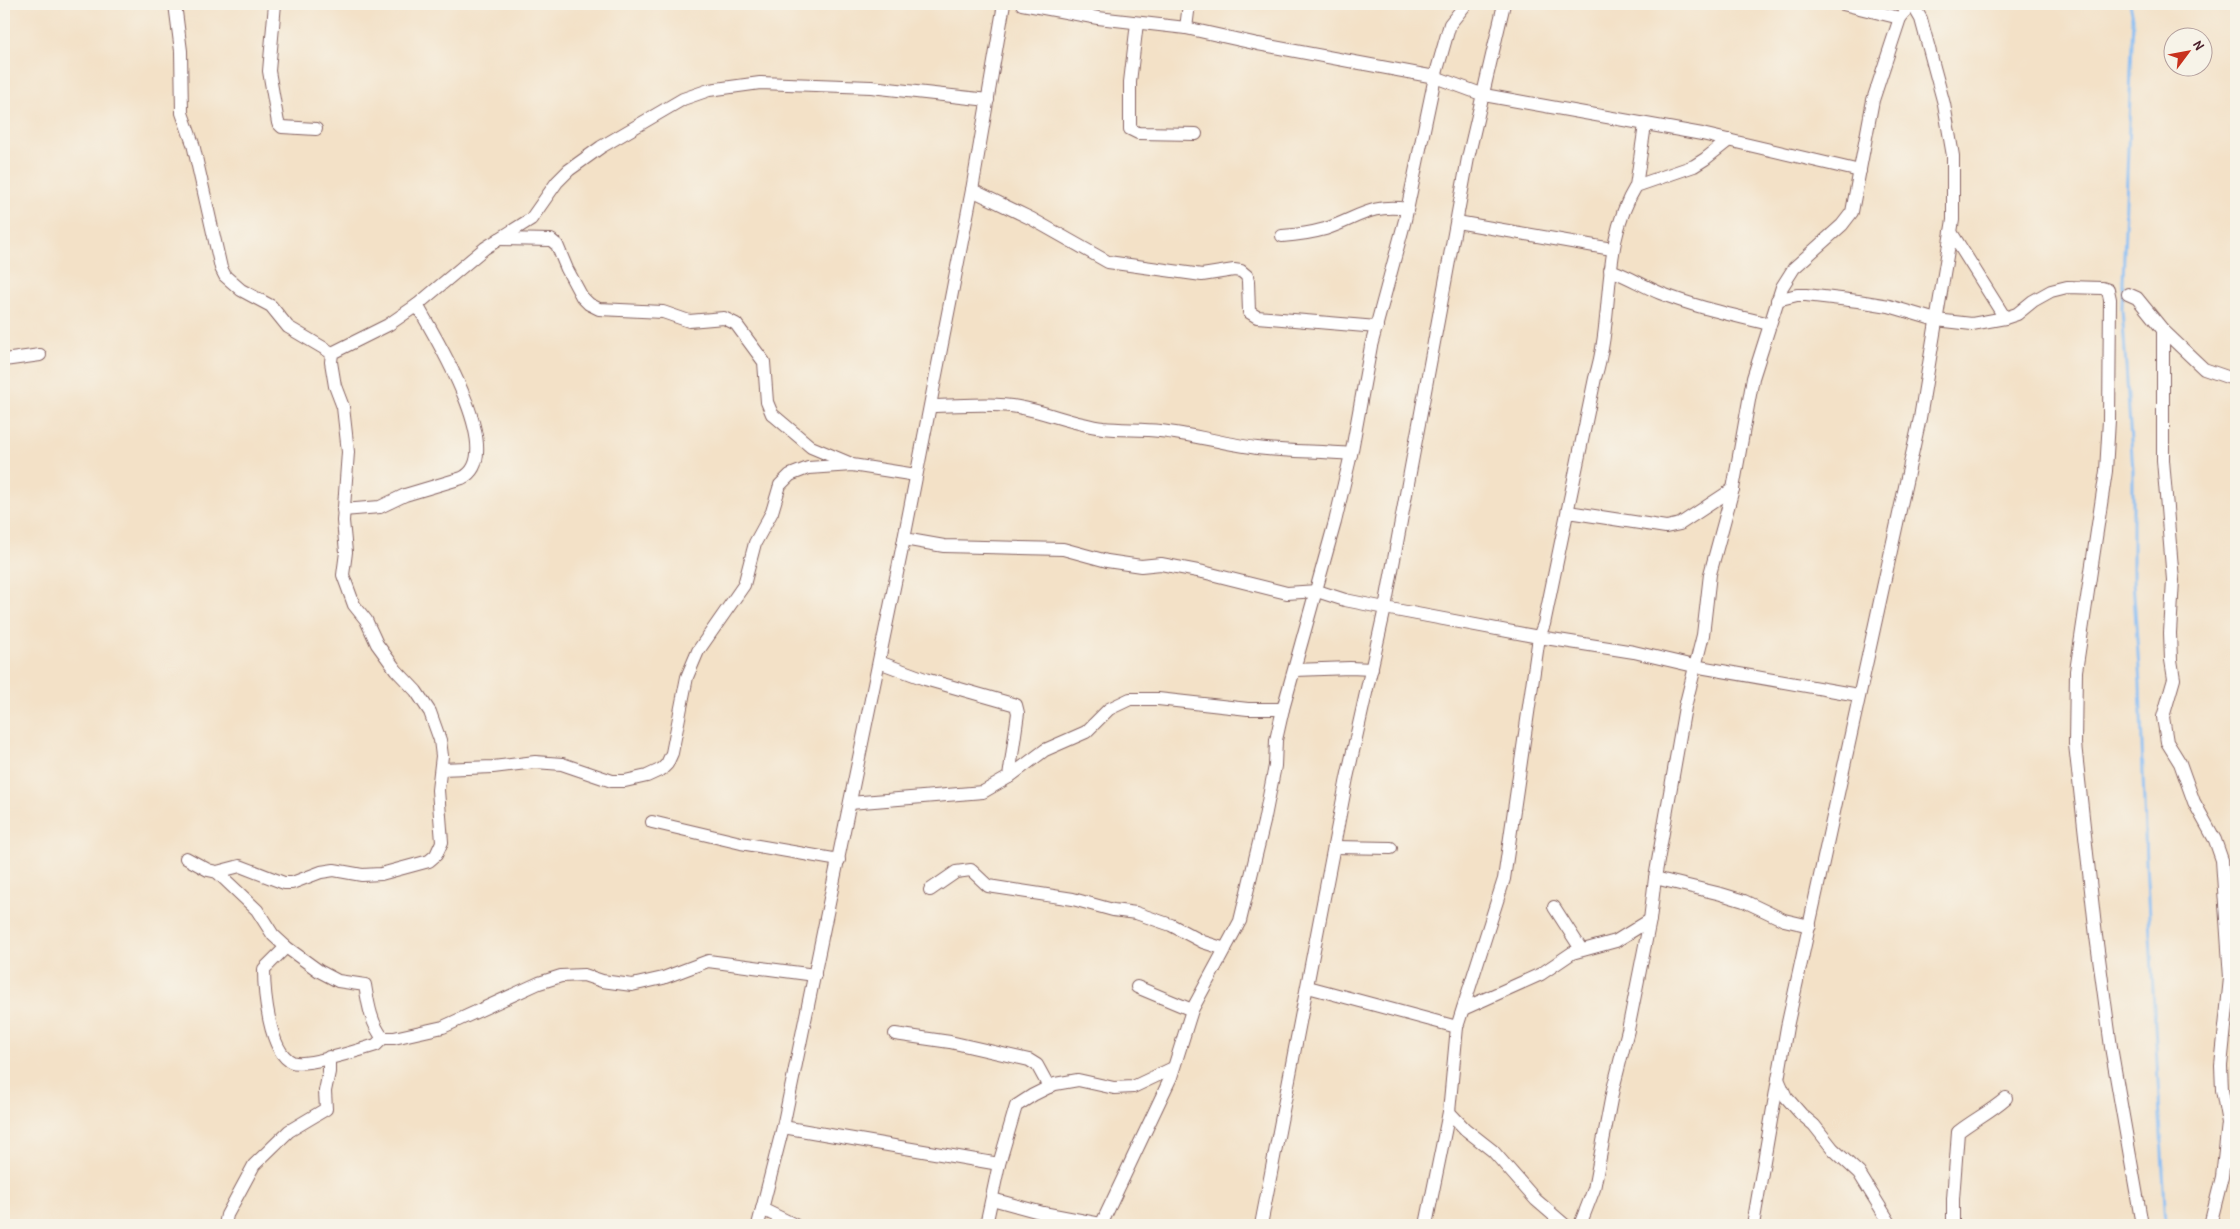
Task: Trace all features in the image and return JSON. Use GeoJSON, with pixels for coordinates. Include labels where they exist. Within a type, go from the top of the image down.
{"type":"FeatureCollection","features":[{"type":"Feature","properties":{"kind":"street"},"geometry":{"type":"LineString","coordinates":[[176,4],[181,51],[182,112],[193,144],[221,268],[225,276],[241,290],[271,306],[288,327],[332,353]]}},
{"type":"Feature","properties":{"kind":"street"},"geometry":{"type":"LineString","coordinates":[[274,4],[268,71],[278,122],[282,127],[316,129]]}},
{"type":"Feature","properties":{"kind":"street"},"geometry":{"type":"LineString","coordinates":[[758,1225],[783,1127],[931,406],[972,190],[1004,4]]}},
{"type":"Feature","properties":{"kind":"street"},"geometry":{"type":"LineString","coordinates":[[1022,4],[1136,23],[1186,28],[1258,44],[1434,77],[1484,95],[1729,140],[1860,171]]}},
{"type":"Feature","properties":{"kind":"street"},"geometry":{"type":"LineString","coordinates":[[1186,28],[1189,4]]}},
{"type":"Feature","properties":{"kind":"street"},"geometry":{"type":"LineString","coordinates":[[992,1199],[1043,1213],[1101,1225],[1126,1176],[1174,1068],[1192,1010],[1240,921],[1272,784],[1276,740],[1283,709],[1317,591],[1351,454],[1371,346],[1407,208],[1434,77],[1450,24],[1466,4]]}},
{"type":"Feature","properties":{"kind":"street"},"geometry":{"type":"LineString","coordinates":[[1262,1225],[1334,846],[1385,608],[1468,158],[1504,4]]}},
{"type":"Feature","properties":{"kind":"street"},"geometry":{"type":"LineString","coordinates":[[1843,4],[1900,18]]}},
{"type":"Feature","properties":{"kind":"street"},"geometry":{"type":"LineString","coordinates":[[1580,1225],[1594,1189],[1650,920],[1655,878],[1685,707],[1703,635],[1710,574],[1733,489],[1753,378],[1782,286],[1794,268],[1849,218],[1873,100],[1900,18],[1913,4],[1920,19],[1944,104],[1953,156],[1951,232],[1920,418],[1787,1027],[1753,1225]]}},
{"type":"Feature","properties":{"kind":"street"},"geometry":{"type":"LineString","coordinates":[[1136,23],[1130,82],[1130,129],[1138,134],[1196,134]]}},
{"type":"Feature","properties":{"kind":"street"},"geometry":{"type":"LineString","coordinates":[[332,353],[388,325],[499,239],[531,218],[557,182],[569,170],[601,147],[683,99],[698,93],[760,83],[871,87],[988,100]]}},
{"type":"Feature","properties":{"kind":"street"},"geometry":{"type":"LineString","coordinates":[[1426,1225],[1450,1112],[1457,1027],[1504,879],[1539,637],[1544,624],[1595,378],[1602,356],[1612,249],[1636,186],[1645,125]]}},
{"type":"Feature","properties":{"kind":"street"},"geometry":{"type":"LineString","coordinates":[[1636,186],[1694,166],[1705,160],[1729,140]]}},
{"type":"Feature","properties":{"kind":"street"},"geometry":{"type":"LineString","coordinates":[[972,190],[1032,219],[1108,262],[1202,275],[1234,270],[1241,271],[1247,276],[1248,281],[1249,312],[1257,317],[1377,327]]}},
{"type":"Feature","properties":{"kind":"street"},"geometry":{"type":"LineString","coordinates":[[1282,236],[1324,229],[1368,210],[1393,206],[1407,208]]}},
{"type":"Feature","properties":{"kind":"street"},"geometry":{"type":"LineString","coordinates":[[1457,222],[1612,249]]}},
{"type":"Feature","properties":{"kind":"street"},"geometry":{"type":"LineString","coordinates":[[1951,232],[2005,318]]}},
{"type":"Feature","properties":{"kind":"street"},"geometry":{"type":"LineString","coordinates":[[499,239],[550,240],[557,245],[582,297],[599,310],[663,312],[689,321],[724,318],[736,324],[764,362],[767,402],[772,414],[811,447],[852,465]]}},
{"type":"Feature","properties":{"kind":"street"},"geometry":{"type":"LineString","coordinates":[[1610,270],[1625,275],[1660,293],[1697,306],[1769,324]]}},
{"type":"Feature","properties":{"kind":"street"},"geometry":{"type":"LineString","coordinates":[[1778,300],[1797,295],[1806,295],[1858,301],[1889,306],[1936,320],[1972,324],[2017,314],[2033,301],[2051,291],[2067,287],[2102,288],[2108,290],[2110,299],[2109,420],[2106,471],[2076,671],[2075,744],[2096,936],[2109,1029],[2142,1225]]}},
{"type":"Feature","properties":{"kind":"street"},"geometry":{"type":"LineString","coordinates":[[2128,294],[2137,298],[2163,330],[2204,369],[2236,380]]}},
{"type":"Feature","properties":{"kind":"street"},"geometry":{"type":"LineString","coordinates":[[343,510],[380,507],[405,495],[470,475],[474,470],[476,453],[472,412],[443,350],[417,304]]}},
{"type":"Feature","properties":{"kind":"street"},"geometry":{"type":"LineString","coordinates":[[2163,330],[2163,460],[2173,580],[2170,633],[2174,679],[2163,717],[2167,742],[2180,763],[2194,802],[2215,840],[2222,860],[2230,978],[2221,1066],[2222,1090],[2228,1123],[2222,1176],[2210,1225]]}},
{"type":"Feature","properties":{"kind":"street"},"geometry":{"type":"LineString","coordinates":[[186,858],[208,870],[217,872],[240,866],[262,873],[277,881],[292,883],[321,872],[334,870],[362,876],[381,874],[429,861],[436,855],[442,842],[438,790],[442,756],[440,740],[430,712],[416,691],[396,670],[376,644],[366,620],[354,605],[343,574],[346,552],[343,510],[348,452],[343,407],[331,362],[332,353]]}},
{"type":"Feature","properties":{"kind":"street"},"geometry":{"type":"LineString","coordinates":[[4,360],[40,355]]}},
{"type":"Feature","properties":{"kind":"street"},"geometry":{"type":"LineString","coordinates":[[931,406],[1015,407],[1103,428],[1159,431],[1218,443],[1257,448],[1351,454]]}},
{"type":"Feature","properties":{"kind":"street"},"geometry":{"type":"LineString","coordinates":[[441,768],[544,763],[562,764],[612,781],[646,776],[662,769],[667,764],[672,753],[687,677],[698,651],[744,585],[755,543],[772,512],[780,485],[790,475],[808,468],[852,465],[916,475]]}},
{"type":"Feature","properties":{"kind":"street"},"geometry":{"type":"LineString","coordinates":[[1568,512],[1672,527],[1680,524],[1733,489]]}},
{"type":"Feature","properties":{"kind":"street"},"geometry":{"type":"LineString","coordinates":[[904,539],[944,546],[1063,549],[1141,566],[1161,564],[1203,572],[1287,593],[1317,591],[1345,600],[1385,608],[1539,637],[1634,652],[1694,666],[1858,695]]}},
{"type":"Feature","properties":{"kind":"street"},"geometry":{"type":"LineString","coordinates":[[879,662],[925,679],[1016,705],[1018,713],[1009,777]]}},
{"type":"Feature","properties":{"kind":"street"},"geometry":{"type":"LineString","coordinates":[[1295,670],[1372,669]]}},
{"type":"Feature","properties":{"kind":"street"},"geometry":{"type":"LineString","coordinates":[[850,804],[983,792],[1009,777],[1045,750],[1086,732],[1109,709],[1130,699],[1158,698],[1248,709],[1283,709]]}},
{"type":"Feature","properties":{"kind":"street"},"geometry":{"type":"LineString","coordinates":[[652,822],[741,843],[839,860]]}},
{"type":"Feature","properties":{"kind":"street"},"geometry":{"type":"LineString","coordinates":[[1334,846],[1391,848]]}},
{"type":"Feature","properties":{"kind":"street"},"geometry":{"type":"LineString","coordinates":[[930,890],[956,872],[971,870],[988,886],[1073,899],[1113,910],[1136,913],[1171,925],[1203,942],[1225,949]]}},
{"type":"Feature","properties":{"kind":"street"},"geometry":{"type":"LineString","coordinates":[[217,872],[257,910],[273,935],[286,947],[319,971],[338,980],[365,985],[368,1004],[377,1032],[383,1038],[394,1038],[443,1027],[539,983],[561,976],[584,975],[602,981],[632,985],[664,978],[708,961],[815,975]]}},
{"type":"Feature","properties":{"kind":"street"},"geometry":{"type":"LineString","coordinates":[[1655,878],[1744,901],[1784,920],[1810,926]]}},
{"type":"Feature","properties":{"kind":"street"},"geometry":{"type":"LineString","coordinates":[[1554,907],[1581,949]]}},
{"type":"Feature","properties":{"kind":"street"},"geometry":{"type":"LineString","coordinates":[[1463,1009],[1541,974],[1581,949],[1616,941],[1650,920]]}},
{"type":"Feature","properties":{"kind":"street"},"geometry":{"type":"LineString","coordinates":[[286,947],[264,969],[265,995],[279,1050],[292,1062],[309,1062],[376,1045],[383,1038]]}},
{"type":"Feature","properties":{"kind":"street"},"geometry":{"type":"LineString","coordinates":[[1137,987],[1192,1010]]}},
{"type":"Feature","properties":{"kind":"street"},"geometry":{"type":"LineString","coordinates":[[1308,987],[1457,1027]]}},
{"type":"Feature","properties":{"kind":"street"},"geometry":{"type":"LineString","coordinates":[[895,1034],[950,1042],[1029,1060],[1037,1064],[1049,1087]]}},
{"type":"Feature","properties":{"kind":"street"},"geometry":{"type":"LineString","coordinates":[[225,1225],[227,1215],[254,1165],[289,1131],[326,1109],[325,1091],[329,1072],[329,1057]]}},
{"type":"Feature","properties":{"kind":"street"},"geometry":{"type":"LineString","coordinates":[[986,1225],[999,1164],[1016,1106],[1049,1087],[1078,1080],[1114,1088],[1133,1087],[1174,1068]]}},
{"type":"Feature","properties":{"kind":"street"},"geometry":{"type":"LineString","coordinates":[[1778,1079],[1786,1097],[1814,1125],[1833,1149],[1858,1173],[1891,1225]]}},
{"type":"Feature","properties":{"kind":"street"},"geometry":{"type":"LineString","coordinates":[[1953,1225],[1952,1199],[1958,1132],[1976,1118],[1990,1112],[2006,1098]]}},
{"type":"Feature","properties":{"kind":"street"},"geometry":{"type":"LineString","coordinates":[[1450,1112],[1466,1129],[1494,1151],[1536,1200],[1565,1225]]}},
{"type":"Feature","properties":{"kind":"street"},"geometry":{"type":"LineString","coordinates":[[783,1127],[999,1164]]}},
{"type":"Feature","properties":{"kind":"street"},"geometry":{"type":"LineString","coordinates":[[762,1209],[795,1225]]}},
{"type":"Feature","properties":{"kind":"waterway"},"geometry":{"type":"LineString","coordinates":[[2130,4],[2133,17],[2122,308],[2133,470],[2133,580],[2140,684],[2146,863],[2166,1225]]}}]}
